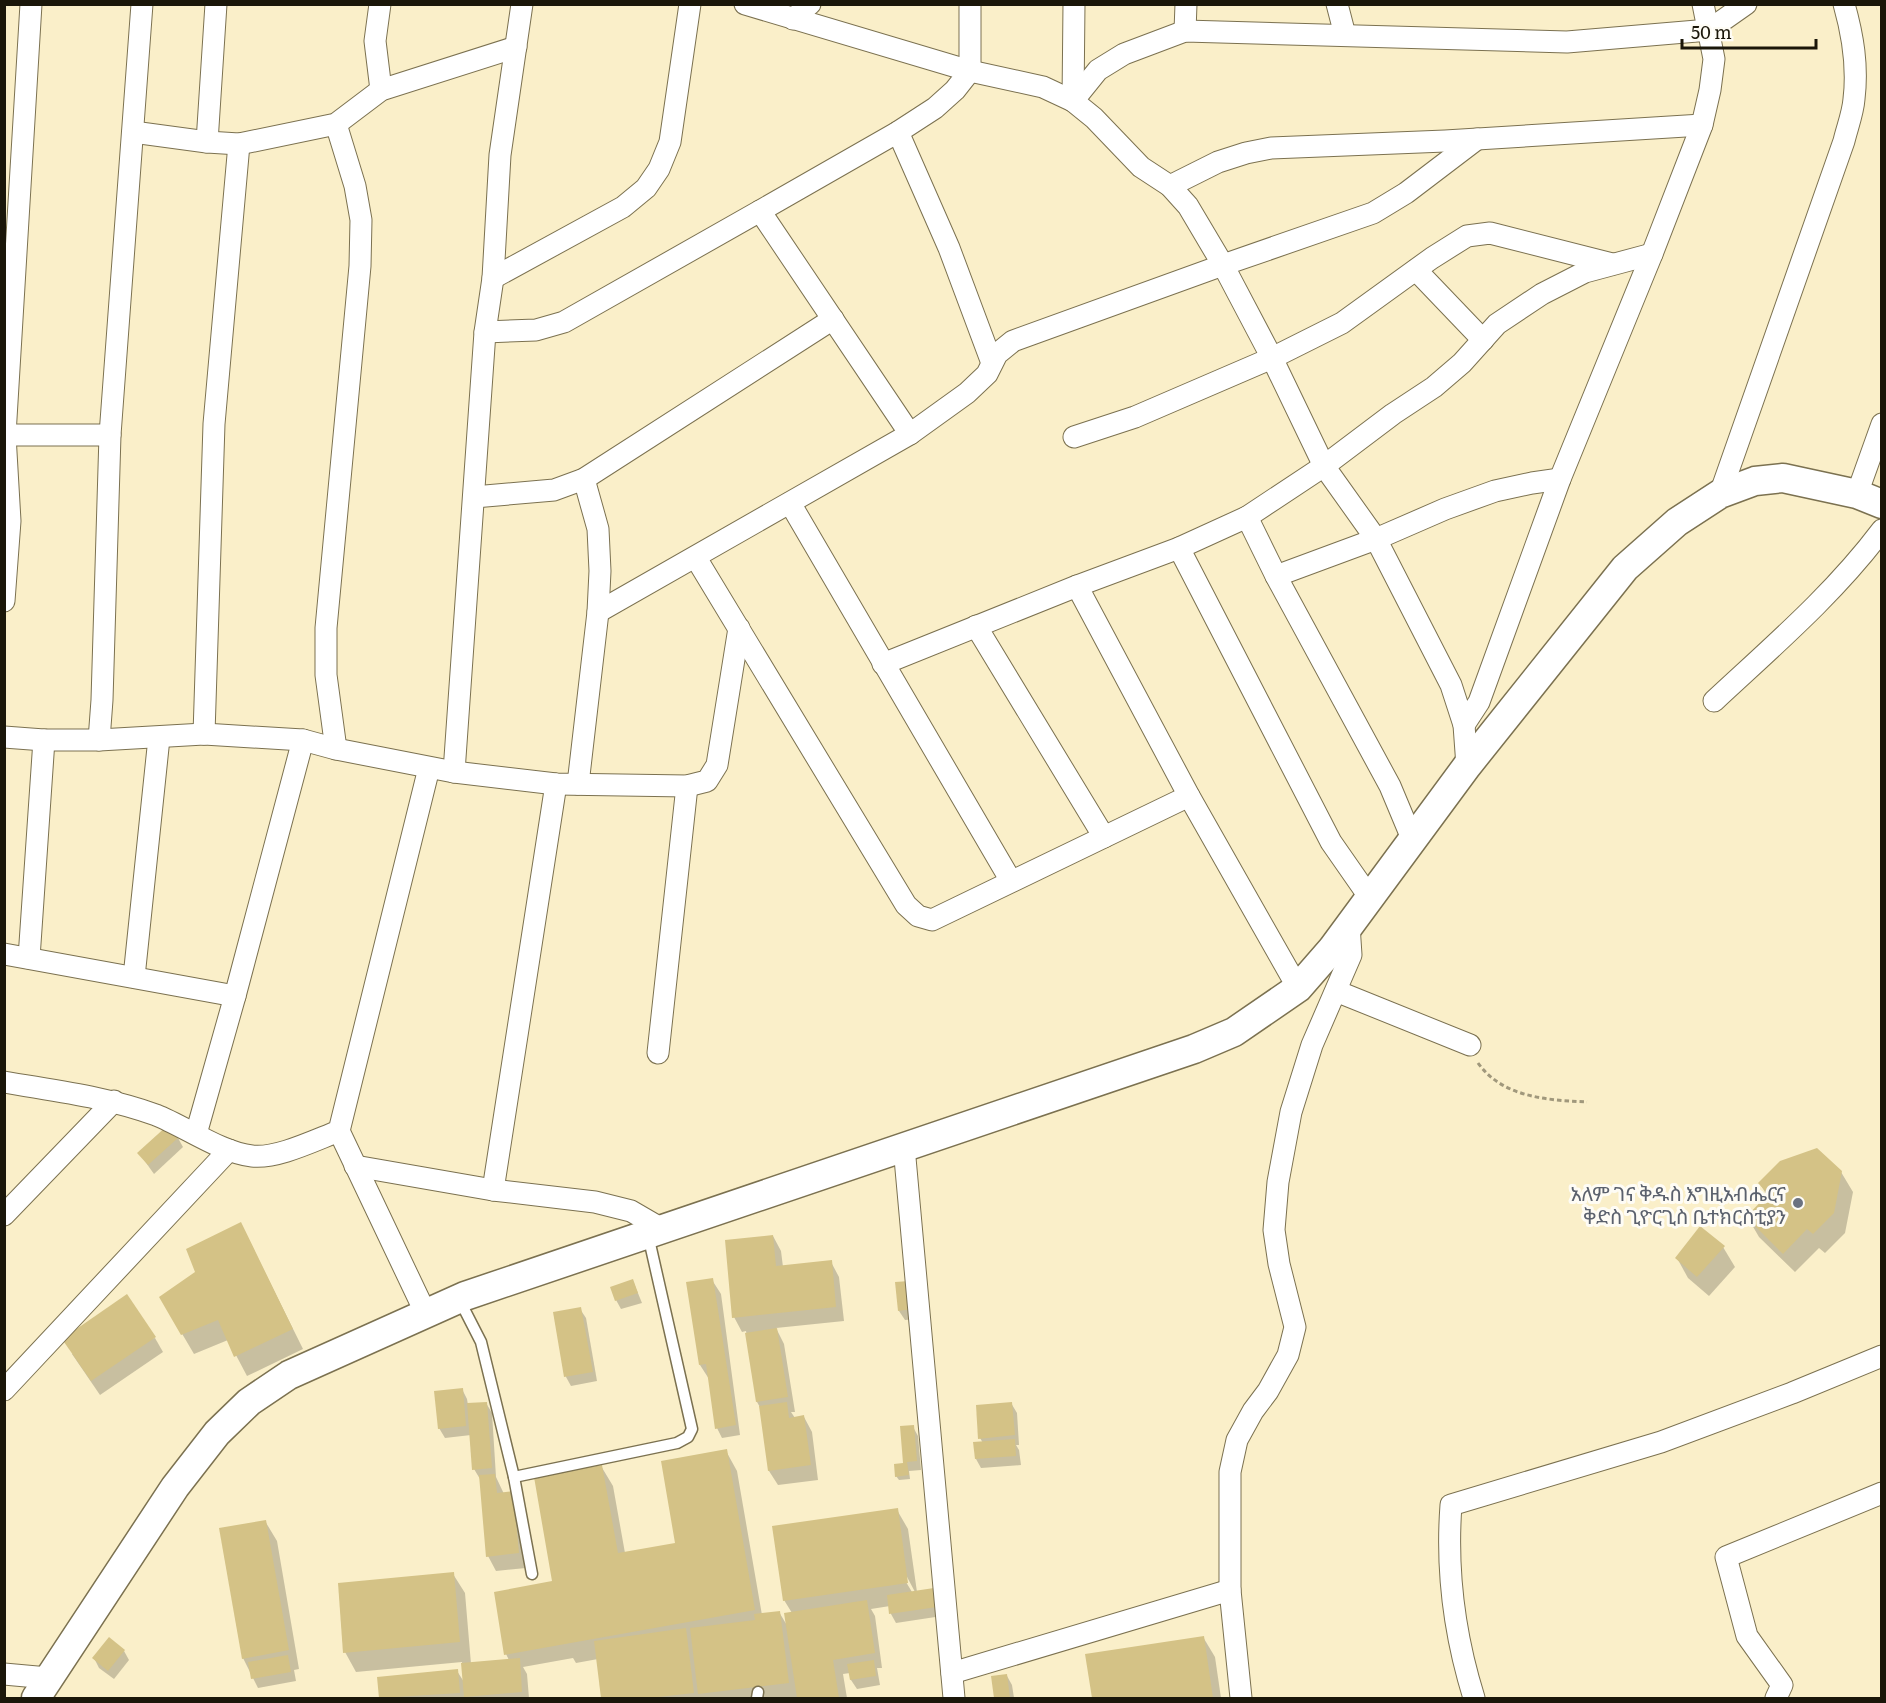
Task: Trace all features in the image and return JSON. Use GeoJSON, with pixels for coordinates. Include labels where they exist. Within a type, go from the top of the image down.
{"type":"FeatureCollection","features":[{"type":"Feature","properties":{"kind":"street"},"geometry":{"type":"LineString","coordinates":[[4,601],[7,521],[5,435],[9,310],[31,4]]}},
{"type":"Feature","properties":{"kind":"street"},"geometry":{"type":"LineString","coordinates":[[99,740],[110,435],[142,4]]}},
{"type":"Feature","properties":{"kind":"street"},"geometry":{"type":"LineString","coordinates":[[207,142],[216,4]]}},
{"type":"Feature","properties":{"kind":"street"},"geometry":{"type":"LineString","coordinates":[[380,4],[375,42],[381,90]]}},
{"type":"Feature","properties":{"kind":"street"},"geometry":{"type":"LineString","coordinates":[[454,772],[485,332],[493,278],[500,155],[522,4]]}},
{"type":"Feature","properties":{"kind":"street"},"geometry":{"type":"LineString","coordinates":[[493,278],[623,207],[646,188],[660,169],[670,142],[690,4]]}},
{"type":"Feature","properties":{"kind":"street"},"geometry":{"type":"LineString","coordinates":[[745,4],[970,71],[1043,87],[1073,101],[1094,118],[1141,167],[1170,186],[1188,206],[1222,265],[1272,358],[1324,466],[1376,539],[1451,685],[1464,725],[1467,766]]}},
{"type":"Feature","properties":{"kind":"street"},"geometry":{"type":"LineString","coordinates":[[793,19],[810,4]]}},
{"type":"Feature","properties":{"kind":"street"},"geometry":{"type":"LineString","coordinates":[[485,332],[536,330],[564,322],[898,132],[935,108],[956,90],[970,71],[970,4]]}},
{"type":"Feature","properties":{"kind":"street"},"geometry":{"type":"LineString","coordinates":[[1073,101],[1074,4]]}},
{"type":"Feature","properties":{"kind":"street"},"geometry":{"type":"LineString","coordinates":[[1185,31],[1186,4]]}},
{"type":"Feature","properties":{"kind":"street"},"geometry":{"type":"LineString","coordinates":[[1337,4],[1345,35]]}},
{"type":"Feature","properties":{"kind":"street"},"geometry":{"type":"LineString","coordinates":[[1464,725],[1479,702],[1560,479],[1702,125],[1714,59],[1703,4]]}},
{"type":"Feature","properties":{"kind":"street"},"geometry":{"type":"LineString","coordinates":[[1073,101],[1098,70],[1124,54],[1185,31],[1567,42],[1709,30],[1746,4]]}},
{"type":"Feature","properties":{"kind":"street"},"geometry":{"type":"LineString","coordinates":[[1720,494],[1844,141],[1854,101],[1856,63],[1852,34],[1844,4]]}},
{"type":"Feature","properties":{"kind":"street"},"geometry":{"type":"LineString","coordinates":[[134,132],[239,144],[336,124],[381,90],[516,47]]}},
{"type":"Feature","properties":{"kind":"street"},"geometry":{"type":"LineString","coordinates":[[336,124],[355,186],[361,220],[360,266],[326,628],[326,675],[336,749]]}},
{"type":"Feature","properties":{"kind":"street"},"geometry":{"type":"LineString","coordinates":[[1170,186],[1218,162],[1271,148],[1477,139],[1702,125]]}},
{"type":"Feature","properties":{"kind":"street"},"geometry":{"type":"LineString","coordinates":[[898,132],[949,248],[992,363]]}},
{"type":"Feature","properties":{"kind":"street"},"geometry":{"type":"LineString","coordinates":[[598,612],[910,434],[967,393],[987,374],[997,354],[1013,341],[1373,213],[1406,193],[1477,139]]}},
{"type":"Feature","properties":{"kind":"street"},"geometry":{"type":"LineString","coordinates":[[204,734],[214,424],[239,144]]}},
{"type":"Feature","properties":{"kind":"street"},"geometry":{"type":"LineString","coordinates":[[760,211],[910,434]]}},
{"type":"Feature","properties":{"kind":"street"},"geometry":{"type":"LineString","coordinates":[[1074,437],[1135,417],[1272,358],[1342,323],[1467,236],[1490,233],[1616,265]]}},
{"type":"Feature","properties":{"kind":"street"},"geometry":{"type":"LineString","coordinates":[[883,664],[1077,586],[1179,548],[1247,517],[1324,466],[1393,414],[1434,387],[1462,363],[1497,324],[1542,294],[1585,272],[1652,254]]}},
{"type":"Feature","properties":{"kind":"street"},"geometry":{"type":"LineString","coordinates":[[1416,270],[1483,340]]}},
{"type":"Feature","properties":{"kind":"street"},"geometry":{"type":"LineString","coordinates":[[474,497],[554,490],[584,479],[833,319]]}},
{"type":"Feature","properties":{"kind":"street"},"geometry":{"type":"LineString","coordinates":[[8,1670],[42,1688],[176,1487],[218,1433],[249,1402],[289,1375],[459,1299],[1194,1049],[1234,1032],[1298,988],[1332,949],[1467,766],[1624,568],[1677,522],[1720,494],[1755,481],[1783,478],[1869,499],[1881,424]]}},
{"type":"Feature","properties":{"kind":"street"},"geometry":{"type":"LineString","coordinates":[[5,435],[110,435]]}},
{"type":"Feature","properties":{"kind":"street"},"geometry":{"type":"LineString","coordinates":[[578,784],[598,612],[600,571],[598,529],[584,479]]}},
{"type":"Feature","properties":{"kind":"street"},"geometry":{"type":"LineString","coordinates":[[1276,576],[1495,491],[1560,479]]}},
{"type":"Feature","properties":{"kind":"street"},"geometry":{"type":"LineString","coordinates":[[790,503],[1011,881]]}},
{"type":"Feature","properties":{"kind":"street"},"geometry":{"type":"LineString","coordinates":[[1247,517],[1276,576],[1390,786],[1413,841]]}},
{"type":"Feature","properties":{"kind":"street"},"geometry":{"type":"LineString","coordinates":[[1714,701],[1812,611],[1858,561],[1881,530]]}},
{"type":"Feature","properties":{"kind":"street"},"geometry":{"type":"LineString","coordinates":[[1179,548],[1331,842],[1370,898]]}},
{"type":"Feature","properties":{"kind":"street"},"geometry":{"type":"LineString","coordinates":[[696,558],[906,905],[918,916],[932,920],[1189,796]]}},
{"type":"Feature","properties":{"kind":"street"},"geometry":{"type":"LineString","coordinates":[[1077,586],[1189,796],[1298,988]]}},
{"type":"Feature","properties":{"kind":"street"},"geometry":{"type":"LineString","coordinates":[[976,626],[1104,837]]}},
{"type":"Feature","properties":{"kind":"street"},"geometry":{"type":"LineString","coordinates":[[4,737],[99,740],[204,734],[303,740],[336,749],[454,772],[556,784],[687,786],[706,781],[717,765],[739,628]]}},
{"type":"Feature","properties":{"kind":"street"},"geometry":{"type":"LineString","coordinates":[[134,977],[159,738]]}},
{"type":"Feature","properties":{"kind":"street"},"geometry":{"type":"LineString","coordinates":[[29,958],[44,740]]}},
{"type":"Feature","properties":{"kind":"street"},"geometry":{"type":"LineString","coordinates":[[196,1134],[303,740]]}},
{"type":"Feature","properties":{"kind":"street"},"geometry":{"type":"LineString","coordinates":[[426,1314],[339,1131],[429,768]]}},
{"type":"Feature","properties":{"kind":"street"},"geometry":{"type":"LineString","coordinates":[[493,1190],[556,784]]}},
{"type":"Feature","properties":{"kind":"street"},"geometry":{"type":"LineString","coordinates":[[658,1053],[687,786]]}},
{"type":"Feature","properties":{"kind":"street"},"geometry":{"type":"LineString","coordinates":[[1240,1698],[1230,1590],[1230,1472],[1237,1440],[1288,1355],[1295,1327],[1279,1264],[1274,1230],[1278,1182],[1291,1112],[1312,1045],[1351,955],[1349,925]]}},
{"type":"Feature","properties":{"kind":"street"},"geometry":{"type":"LineString","coordinates":[[4,954],[235,996]]}},
{"type":"Feature","properties":{"kind":"street"},"geometry":{"type":"LineString","coordinates":[[1336,991],[1470,1045]]}},
{"type":"Feature","properties":{"kind":"street"},"geometry":{"type":"LineString","coordinates":[[4,1082],[114,1101],[157,1116],[229,1150],[252,1156],[285,1152],[339,1131]]}},
{"type":"Feature","properties":{"kind":"street"},"geometry":{"type":"LineString","coordinates":[[4,1215],[114,1101]]}},
{"type":"Feature","properties":{"kind":"street"},"geometry":{"type":"LineString","coordinates":[[904,1147],[954,1698]]}},
{"type":"Feature","properties":{"kind":"street"},"geometry":{"type":"LineString","coordinates":[[4,1390],[229,1150]]}},
{"type":"Feature","properties":{"kind":"street"},"geometry":{"type":"LineString","coordinates":[[356,1166],[493,1190],[604,1204],[631,1211],[655,1232]]}},
{"type":"Feature","properties":{"kind":"street"},"geometry":{"type":"LineString","coordinates":[[1474,1698],[1466,1672],[1451,1597],[1449,1536],[1451,1505],[1661,1443],[1881,1356]]}},
{"type":"Feature","properties":{"kind":"street"},"geometry":{"type":"LineString","coordinates":[[1776,1698],[1782,1685],[1747,1636],[1726,1557],[1881,1493]]}},
{"type":"Feature","properties":{"kind":"street"},"geometry":{"type":"LineString","coordinates":[[952,1673],[1230,1590]]}},
{"type":"Feature","properties":{"kind":"lane"},"geometry":{"type":"LineString","coordinates":[[514,1477],[677,1443],[688,1437],[693,1429],[655,1232]]}},
{"type":"Feature","properties":{"kind":"lane"},"geometry":{"type":"LineString","coordinates":[[459,1299],[481,1342],[514,1477],[532,1574]]}},
{"type":"Feature","properties":{"kind":"path"},"geometry":{"type":"LineString","coordinates":[[1470,1045],[1484,1071],[1514,1092],[1538,1098],[1587,1102]]}},
{"type":"Feature","properties":{"kind":"building"},"geometry":{"type":"Polygon","coordinates":[[[168,1125],[179,1137],[148,1165],[137,1153],[168,1125]]]}},
{"type":"Feature","properties":{"kind":"building","name":"አለም ገና ቅዱስ እግዚአብሔርና ቅድስ ጊዮርጊስ ቤተክርስቲያን"},"geometry":{"type":"Polygon","coordinates":[[[1817,1148],[1842,1171],[1834,1213],[1813,1234],[1807,1229],[1783,1254],[1746,1217],[1768,1194],[1758,1183],[1780,1161],[1817,1148]]]}},
{"type":"Feature","properties":{"kind":"building"},"geometry":{"type":"Polygon","coordinates":[[[241,1222],[293,1329],[234,1357],[218,1320],[181,1335],[159,1297],[195,1272],[186,1249],[241,1222]]]}},
{"type":"Feature","properties":{"kind":"building"},"geometry":{"type":"Polygon","coordinates":[[[1700,1226],[1725,1246],[1697,1277],[1675,1258],[1700,1226]]]}},
{"type":"Feature","properties":{"kind":"building"},"geometry":{"type":"Polygon","coordinates":[[[773,1235],[776,1266],[832,1260],[836,1307],[732,1318],[725,1240],[773,1235]]]}},
{"type":"Feature","properties":{"kind":"building"},"geometry":{"type":"Polygon","coordinates":[[[713,1278],[736,1425],[715,1429],[706,1364],[699,1365],[686,1282],[713,1278]]]}},
{"type":"Feature","properties":{"kind":"building"},"geometry":{"type":"Polygon","coordinates":[[[633,1279],[638,1293],[615,1301],[610,1287],[633,1279]]]}},
{"type":"Feature","properties":{"kind":"building"},"geometry":{"type":"Polygon","coordinates":[[[910,1281],[912,1309],[898,1311],[895,1282],[910,1281]]]}},
{"type":"Feature","properties":{"kind":"building"},"geometry":{"type":"Polygon","coordinates":[[[127,1294],[156,1337],[91,1381],[62,1339],[127,1294]]]}},
{"type":"Feature","properties":{"kind":"building"},"geometry":{"type":"Polygon","coordinates":[[[581,1307],[593,1372],[564,1377],[553,1312],[581,1307]]]}},
{"type":"Feature","properties":{"kind":"building"},"geometry":{"type":"Polygon","coordinates":[[[777,1328],[788,1397],[756,1402],[745,1333],[777,1328]]]}},
{"type":"Feature","properties":{"kind":"building"},"geometry":{"type":"Polygon","coordinates":[[[463,1388],[466,1426],[438,1429],[434,1391],[463,1388]]]}},
{"type":"Feature","properties":{"kind":"building"},"geometry":{"type":"Polygon","coordinates":[[[487,1402],[492,1468],[472,1470],[467,1403],[487,1402]]]}},
{"type":"Feature","properties":{"kind":"building"},"geometry":{"type":"Polygon","coordinates":[[[787,1402],[789,1418],[804,1415],[811,1465],[768,1471],[759,1406],[787,1402]]]}},
{"type":"Feature","properties":{"kind":"building"},"geometry":{"type":"Polygon","coordinates":[[[1012,1402],[1015,1435],[978,1439],[976,1405],[1012,1402]]]}},
{"type":"Feature","properties":{"kind":"building"},"geometry":{"type":"Polygon","coordinates":[[[914,1425],[917,1461],[907,1462],[909,1475],[895,1477],[894,1464],[903,1463],[900,1426],[914,1425]]]}},
{"type":"Feature","properties":{"kind":"building"},"geometry":{"type":"Polygon","coordinates":[[[1015,1439],[1016,1456],[975,1459],[973,1442],[1015,1439]]]}},
{"type":"Feature","properties":{"kind":"building"},"geometry":{"type":"Polygon","coordinates":[[[727,1449],[755,1610],[504,1655],[494,1592],[552,1581],[534,1477],[602,1465],[618,1553],[675,1543],[661,1461],[727,1449]]]}},
{"type":"Feature","properties":{"kind":"building"},"geometry":{"type":"Polygon","coordinates":[[[495,1474],[497,1493],[513,1491],[519,1553],[486,1557],[479,1475],[495,1474]]]}},
{"type":"Feature","properties":{"kind":"building"},"geometry":{"type":"Polygon","coordinates":[[[898,1508],[908,1583],[783,1601],[772,1526],[898,1508]]]}},
{"type":"Feature","properties":{"kind":"building"},"geometry":{"type":"Polygon","coordinates":[[[266,1520],[289,1650],[242,1659],[219,1528],[266,1520]]]}},
{"type":"Feature","properties":{"kind":"building"},"geometry":{"type":"Polygon","coordinates":[[[454,1572],[460,1642],[343,1653],[338,1583],[454,1572]]]}},
{"type":"Feature","properties":{"kind":"building"},"geometry":{"type":"Polygon","coordinates":[[[934,1588],[937,1607],[889,1614],[887,1595],[934,1588]]]}},
{"type":"Feature","properties":{"kind":"building"},"geometry":{"type":"Polygon","coordinates":[[[867,1600],[875,1653],[833,1660],[839,1698],[797,1698],[784,1613],[867,1600]]]}},
{"type":"Feature","properties":{"kind":"building"},"geometry":{"type":"Polygon","coordinates":[[[780,1611],[789,1683],[698,1694],[690,1628],[755,1620],[754,1614],[780,1611]]]}},
{"type":"Feature","properties":{"kind":"building"},"geometry":{"type":"Polygon","coordinates":[[[686,1628],[694,1693],[649,1698],[601,1698],[594,1641],[686,1628]]]}},
{"type":"Feature","properties":{"kind":"building"},"geometry":{"type":"Polygon","coordinates":[[[1204,1636],[1213,1698],[1092,1698],[1085,1654],[1204,1636]]]}},
{"type":"Feature","properties":{"kind":"building"},"geometry":{"type":"Polygon","coordinates":[[[109,1637],[125,1650],[108,1671],[92,1658],[109,1637]]]}},
{"type":"Feature","properties":{"kind":"building"},"geometry":{"type":"Polygon","coordinates":[[[288,1655],[291,1672],[251,1679],[248,1662],[288,1655]]]}},
{"type":"Feature","properties":{"kind":"building"},"geometry":{"type":"Polygon","coordinates":[[[520,1658],[522,1692],[464,1697],[461,1663],[520,1658]]]}},
{"type":"Feature","properties":{"kind":"building"},"geometry":{"type":"Polygon","coordinates":[[[874,1660],[876,1676],[850,1680],[847,1664],[874,1660]]]}},
{"type":"Feature","properties":{"kind":"building"},"geometry":{"type":"Polygon","coordinates":[[[458,1669],[460,1693],[379,1698],[377,1677],[458,1669]]]}},
{"type":"Feature","properties":{"kind":"building"},"geometry":{"type":"Polygon","coordinates":[[[1007,1674],[1010,1698],[994,1698],[991,1676],[1007,1674]]]}},
{"type":"Feature","properties":{"kind":"place","name":"አለም ገና ቅዱስ እግዚአብሔርና ቅድስ ጊዮርጊስ ቤተክርስቲያን"},"geometry":{"type":"Point","coordinates":[1798,1203]}}]}
